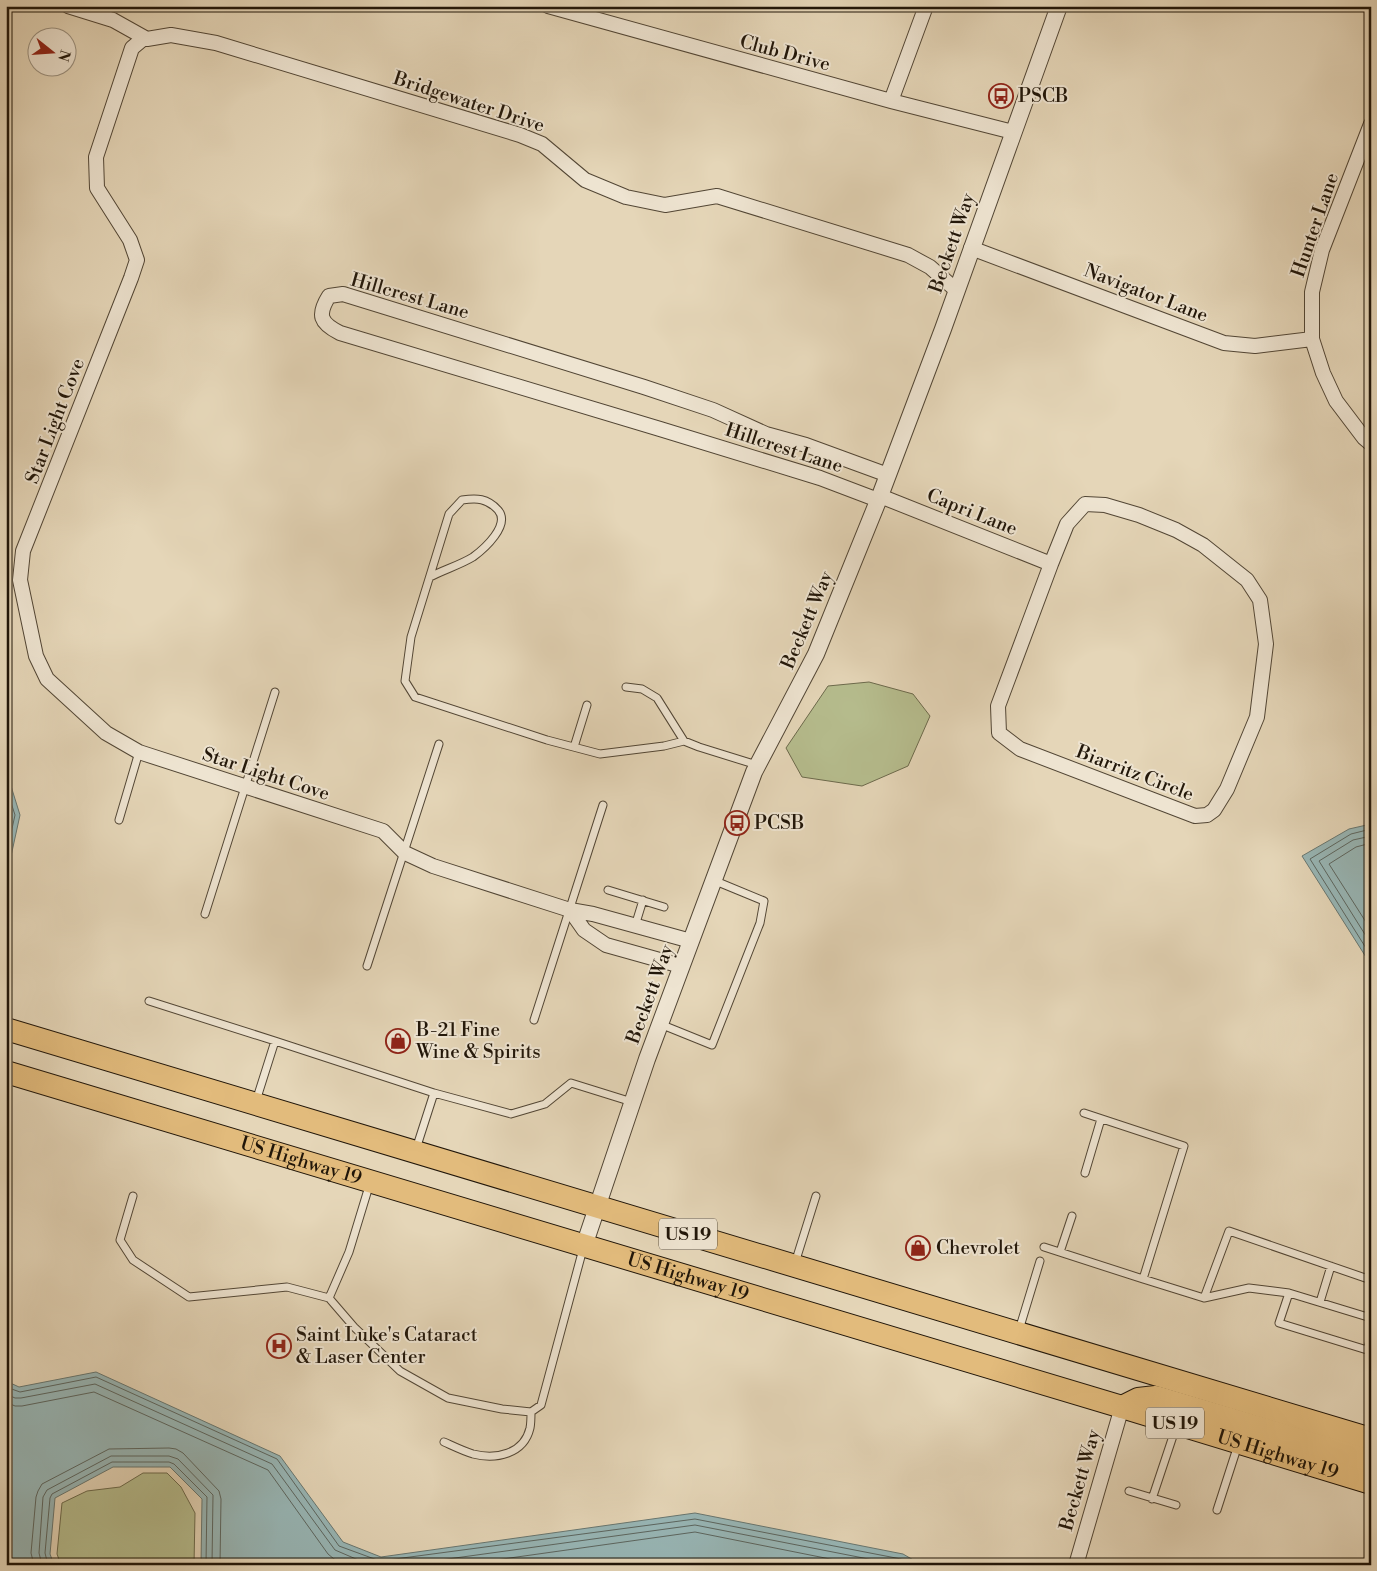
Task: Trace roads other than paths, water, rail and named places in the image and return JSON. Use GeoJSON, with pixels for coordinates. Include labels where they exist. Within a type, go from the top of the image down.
{"type":"FeatureCollection","features":[{"type":"Feature","properties":{"kind":"highway","name":"US 19"},"geometry":{"type":"LineString","coordinates":[[6,1029],[1371,1439]]}},
{"type":"Feature","properties":{"kind":"highway","name":"US Highway 19"},"geometry":{"type":"LineString","coordinates":[[6,1072],[1371,1483]]}},
{"type":"Feature","properties":{"kind":"highway"},"geometry":{"type":"LineString","coordinates":[[1122,1407],[1138,1399],[1156,1397],[1371,1460]]}},
{"type":"Feature","properties":{"kind":"street"},"geometry":{"type":"LineString","coordinates":[[68,6],[113,20],[144,38]]}},
{"type":"Feature","properties":{"kind":"street","name":"Club Drive"},"geometry":{"type":"LineString","coordinates":[[548,6],[891,101],[1013,132]]}},
{"type":"Feature","properties":{"kind":"street"},"geometry":{"type":"LineString","coordinates":[[891,101],[926,6]]}},
{"type":"Feature","properties":{"kind":"street","name":"Beckett Way"},"geometry":{"type":"LineString","coordinates":[[584,1246],[660,1024],[757,765],[816,654],[879,498],[1059,6]]}},
{"type":"Feature","properties":{"kind":"street","name":"Bridgewater Drive"},"geometry":{"type":"LineString","coordinates":[[144,38],[147,40],[171,34],[216,43],[520,136],[542,144],[585,180],[626,197],[665,205],[717,196],[914,257],[930,267],[956,290]]}},
{"type":"Feature","properties":{"kind":"street","name":"Star Light Cove"},"geometry":{"type":"LineString","coordinates":[[144,38],[132,48],[96,156],[96,188],[130,240],[137,260],[23,551],[20,580],[36,656],[48,679],[106,733],[139,752],[382,831],[405,853],[434,866],[570,910],[691,941]]}},
{"type":"Feature","properties":{"kind":"street","name":"Hunter Lane"},"geometry":{"type":"LineString","coordinates":[[1371,124],[1322,250],[1312,292],[1312,339],[1323,373],[1336,401],[1364,438],[1371,444]]}},
{"type":"Feature","properties":{"kind":"street","name":"Navigator Lane"},"geometry":{"type":"LineString","coordinates":[[971,248],[1224,343],[1255,346],[1312,339]]}},
{"type":"Feature","properties":{"kind":"street","name":"Hillcrest Lane"},"geometry":{"type":"LineString","coordinates":[[879,498],[820,478],[340,333],[328,327],[322,317],[322,306],[329,296],[343,294],[644,387],[713,410],[766,434],[806,445],[888,475]]}},
{"type":"Feature","properties":{"kind":"street","name":"Capri Lane"},"geometry":{"type":"LineString","coordinates":[[879,498],[1050,564]]}},
{"type":"Feature","properties":{"kind":"street","name":"Biarritz Circle"},"geometry":{"type":"LineString","coordinates":[[1085,504],[1105,505],[1154,521],[1176,530],[1203,545],[1247,580],[1260,600],[1266,644],[1257,717],[1227,789],[1214,810],[1207,815],[1195,816],[1020,749],[999,733],[998,706],[1050,564],[1068,524],[1085,504]]}},
{"type":"Feature","properties":{"kind":"street"},"geometry":{"type":"LineString","coordinates":[[570,910],[584,930],[606,945],[682,966]]}},
{"type":"Feature","properties":{"kind":"street","name":"Beckett Way"},"geometry":{"type":"LineString","coordinates":[[1076,1565],[1122,1407]]}},
{"type":"Feature","properties":{"kind":"lane"},"geometry":{"type":"LineString","coordinates":[[430,577],[472,557],[494,538],[501,523],[500,512],[490,502],[480,498],[462,500],[449,514],[411,637],[405,681],[415,696],[547,740],[600,754],[664,746],[684,741],[757,765]]}},
{"type":"Feature","properties":{"kind":"lane"},"geometry":{"type":"LineString","coordinates":[[626,687],[642,689],[657,698],[684,741]]}},
{"type":"Feature","properties":{"kind":"lane"},"geometry":{"type":"LineString","coordinates":[[205,914],[275,692]]}},
{"type":"Feature","properties":{"kind":"lane"},"geometry":{"type":"LineString","coordinates":[[574,747],[587,705]]}},
{"type":"Feature","properties":{"kind":"lane"},"geometry":{"type":"LineString","coordinates":[[367,966],[439,744]]}},
{"type":"Feature","properties":{"kind":"lane"},"geometry":{"type":"LineString","coordinates":[[119,820],[139,752]]}},
{"type":"Feature","properties":{"kind":"lane"},"geometry":{"type":"LineString","coordinates":[[534,1020],[603,805]]}},
{"type":"Feature","properties":{"kind":"lane"},"geometry":{"type":"LineString","coordinates":[[660,1024],[712,1044],[760,923],[764,901],[713,880]]}},
{"type":"Feature","properties":{"kind":"lane"},"geometry":{"type":"LineString","coordinates":[[608,890],[664,907]]}},
{"type":"Feature","properties":{"kind":"lane"},"geometry":{"type":"LineString","coordinates":[[635,926],[643,900]]}},
{"type":"Feature","properties":{"kind":"lane"},"geometry":{"type":"LineString","coordinates":[[149,1001],[434,1094],[511,1114],[545,1104],[571,1083],[632,1102]]}},
{"type":"Feature","properties":{"kind":"lane"},"geometry":{"type":"LineString","coordinates":[[255,1104],[275,1041]]}},
{"type":"Feature","properties":{"kind":"lane"},"geometry":{"type":"LineString","coordinates":[[415,1152],[434,1094]]}},
{"type":"Feature","properties":{"kind":"lane"},"geometry":{"type":"LineString","coordinates":[[1084,1113],[1184,1146],[1143,1279]]}},
{"type":"Feature","properties":{"kind":"lane"},"geometry":{"type":"LineString","coordinates":[[1084,1173],[1101,1119]]}},
{"type":"Feature","properties":{"kind":"lane"},"geometry":{"type":"LineString","coordinates":[[329,1298],[349,1252],[370,1182]]}},
{"type":"Feature","properties":{"kind":"lane"},"geometry":{"type":"LineString","coordinates":[[133,1196],[120,1240],[133,1260],[189,1297],[287,1287],[329,1298],[354,1327],[400,1371],[448,1398],[531,1412],[541,1405],[584,1246]]}},
{"type":"Feature","properties":{"kind":"lane"},"geometry":{"type":"LineString","coordinates":[[794,1266],[816,1196]]}},
{"type":"Feature","properties":{"kind":"lane"},"geometry":{"type":"LineString","coordinates":[[1060,1252],[1072,1216]]}},
{"type":"Feature","properties":{"kind":"lane"},"geometry":{"type":"LineString","coordinates":[[1204,1298],[1229,1231],[1371,1280]]}},
{"type":"Feature","properties":{"kind":"lane"},"geometry":{"type":"LineString","coordinates":[[1044,1247],[1204,1298],[1249,1288],[1289,1293],[1371,1318]]}},
{"type":"Feature","properties":{"kind":"lane"},"geometry":{"type":"LineString","coordinates":[[1018,1333],[1040,1261]]}},
{"type":"Feature","properties":{"kind":"lane"},"geometry":{"type":"LineString","coordinates":[[1320,1302],[1331,1266]]}},
{"type":"Feature","properties":{"kind":"lane"},"geometry":{"type":"LineString","coordinates":[[1289,1293],[1279,1323],[1367,1350],[1371,1338]]}},
{"type":"Feature","properties":{"kind":"lane"},"geometry":{"type":"LineString","coordinates":[[444,1442],[473,1454],[494,1457],[513,1452],[524,1441],[530,1429],[531,1412]]}},
{"type":"Feature","properties":{"kind":"lane"},"geometry":{"type":"LineString","coordinates":[[1152,1498],[1177,1424]]}},
{"type":"Feature","properties":{"kind":"lane"},"geometry":{"type":"LineString","coordinates":[[1217,1510],[1239,1443]]}},
{"type":"Feature","properties":{"kind":"lane"},"geometry":{"type":"LineString","coordinates":[[1129,1491],[1176,1505]]}},
{"type":"Feature","properties":{"kind":"water"},"geometry":{"type":"Polygon","coordinates":[[[6,770],[20,815],[6,879],[6,770]]]}},
{"type":"Feature","properties":{"kind":"water"},"geometry":{"type":"Polygon","coordinates":[[[1371,824],[1371,965],[1302,856],[1349,829],[1371,824]]]}},
{"type":"Feature","properties":{"kind":"water"},"geometry":{"type":"Polygon","coordinates":[[[96,1372],[280,1456],[343,1542],[381,1557],[695,1513],[903,1554],[922,1565],[201,1565],[202,1499],[170,1467],[113,1467],[55,1498],[50,1554],[54,1565],[6,1565],[6,1381],[19,1387],[96,1372]]]}},
{"type":"Feature","properties":{"kind":"place","name":"PSCB"},"geometry":{"type":"Point","coordinates":[1001,96]}},
{"type":"Feature","properties":{"kind":"place","name":"PCSB"},"geometry":{"type":"Point","coordinates":[737,823]}},
{"type":"Feature","properties":{"kind":"place","name":"B-21 Fine Wine & Spirits"},"geometry":{"type":"Point","coordinates":[398,1041]}},
{"type":"Feature","properties":{"kind":"place","name":"Chevrolet"},"geometry":{"type":"Point","coordinates":[918,1248]}},
{"type":"Feature","properties":{"kind":"place","name":"Saint Luke's Cataract & Laser Center"},"geometry":{"type":"Point","coordinates":[279,1346]}}]}
